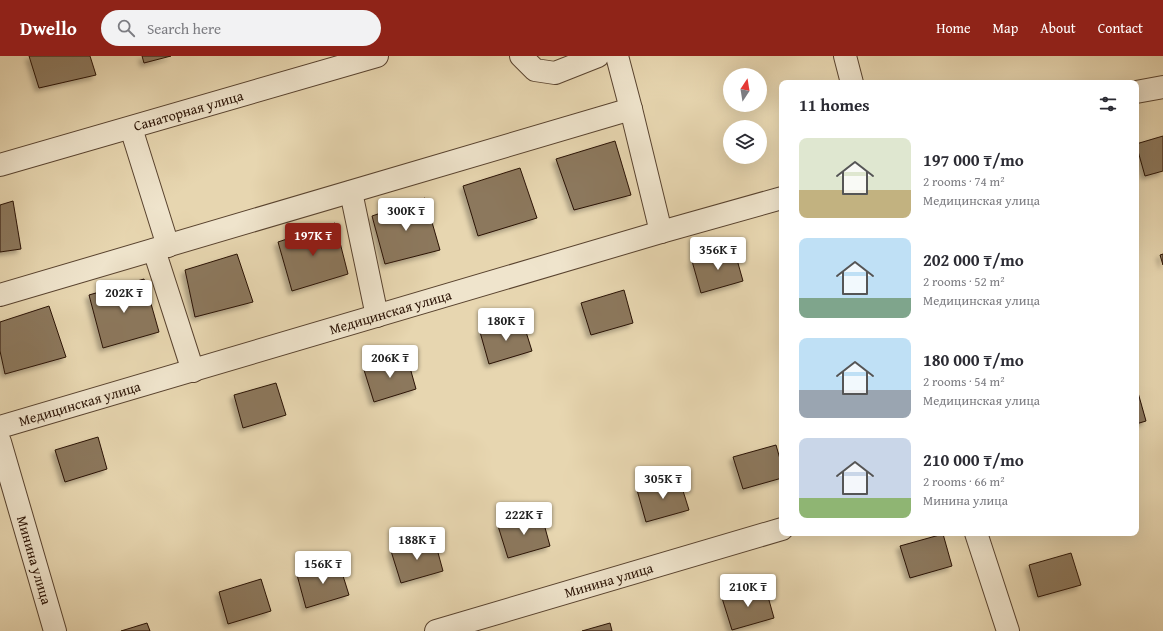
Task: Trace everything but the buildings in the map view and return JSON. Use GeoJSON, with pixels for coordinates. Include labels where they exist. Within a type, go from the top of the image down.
{"type":"FeatureCollection","features":[{"type":"Feature","properties":{"kind":"street","name":"Санаторная улица"},"geometry":{"type":"LineString","coordinates":[[0,165],[377,56]]}},
{"type":"Feature","properties":{"kind":"street"},"geometry":{"type":"LineString","coordinates":[[521,56],[535,70],[555,73],[598,56]]}},
{"type":"Feature","properties":{"kind":"street"},"geometry":{"type":"LineString","coordinates":[[617,56],[661,232]]}},
{"type":"Feature","properties":{"kind":"street"},"geometry":{"type":"LineString","coordinates":[[845,56],[851,80]]}},
{"type":"Feature","properties":{"kind":"street"},"geometry":{"type":"LineString","coordinates":[[1139,91],[1163,87]]}},
{"type":"Feature","properties":{"kind":"street"},"geometry":{"type":"LineString","coordinates":[[0,295],[631,109]]}},
{"type":"Feature","properties":{"kind":"street"},"geometry":{"type":"LineString","coordinates":[[131,128],[193,371]]}},
{"type":"Feature","properties":{"kind":"street"},"geometry":{"type":"LineString","coordinates":[[351,192],[377,316]]}},
{"type":"Feature","properties":{"kind":"street","name":"Медицинская улица"},"geometry":{"type":"LineString","coordinates":[[0,427],[661,232],[779,199]]}},
{"type":"Feature","properties":{"kind":"street","name":"Минина улица"},"geometry":{"type":"LineString","coordinates":[[0,442],[54,631]]}},
{"type":"Feature","properties":{"kind":"street","name":"Минина улица"},"geometry":{"type":"LineString","coordinates":[[436,631],[779,530]]}},
{"type":"Feature","properties":{"kind":"street"},"geometry":{"type":"LineString","coordinates":[[977,536],[1008,631]]}}]}
